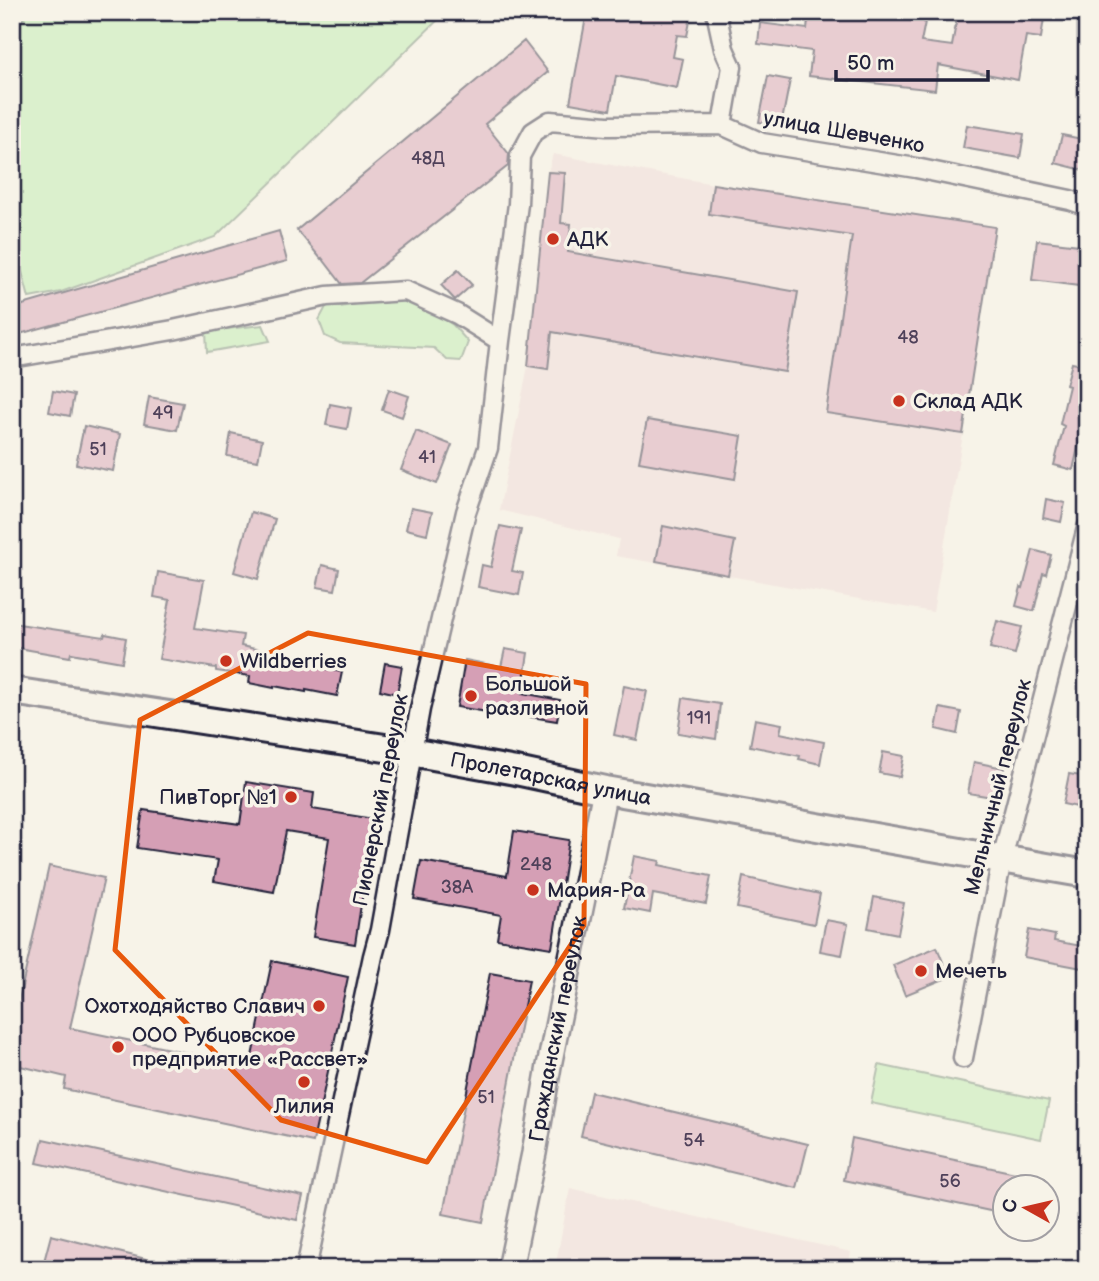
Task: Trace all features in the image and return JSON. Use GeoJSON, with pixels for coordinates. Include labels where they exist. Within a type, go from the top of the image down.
{"type":"FeatureCollection","features":[{"type":"Feature","properties":{"kind":"main road","name":"Пролетарская улица"},"geometry":{"type":"LineString","coordinates":[[12,691],[411,752],[605,790],[1087,874]]}},
{"type":"Feature","properties":{"kind":"street"},"geometry":{"type":"LineString","coordinates":[[716,12],[724,49],[732,67],[722,125]]}},
{"type":"Feature","properties":{"kind":"street","name":"улица Шевченко"},"geometry":{"type":"LineString","coordinates":[[550,121],[607,126],[722,125],[762,142],[916,168],[1070,200],[1087,206]]}},
{"type":"Feature","properties":{"kind":"street","name":"Пионерский переулок"},"geometry":{"type":"LineString","coordinates":[[306,1269],[380,930],[411,752],[466,512],[488,448],[518,204],[520,156],[533,132],[550,121]]}},
{"type":"Feature","properties":{"kind":"street"},"geometry":{"type":"LineString","coordinates":[[12,358],[173,330],[327,296],[406,291],[457,314],[500,341]]}},
{"type":"Feature","properties":{"kind":"street","name":"Мельничный переулок"},"geometry":{"type":"LineString","coordinates":[[962,1058],[1002,859],[1087,528]]}},
{"type":"Feature","properties":{"kind":"street","name":"Гражданский переулок"},"geometry":{"type":"LineString","coordinates":[[510,1269],[605,790]]}},
{"type":"Feature","properties":{"kind":"highlighted area"},"geometry":{"type":"Polygon","coordinates":[[[308,633],[586,684],[584,925],[427,1162],[281,1120],[115,950],[140,720],[308,633]]]}},
{"type":"Feature","properties":{"kind":"shaded area","name":"АДК"},"geometry":{"type":"Polygon","coordinates":[[[553,154],[713,184],[995,227],[933,612],[616,556],[619,539],[499,510],[528,366],[548,172],[553,154]]]}},
{"type":"Feature","properties":{"kind":"shaded area"},"geometry":{"type":"Polygon","coordinates":[[[570,1188],[851,1252],[848,1267],[854,1269],[555,1269],[570,1188]]]}},
{"type":"Feature","properties":{"kind":"green space"},"geometry":{"type":"Polygon","coordinates":[[[28,12],[446,12],[215,237],[61,292],[29,298],[18,257],[12,258],[12,34],[28,12]]]}},
{"type":"Feature","properties":{"kind":"green space"},"geometry":{"type":"Polygon","coordinates":[[[385,299],[421,304],[453,325],[468,342],[461,361],[447,360],[434,348],[340,343],[325,336],[319,320],[327,305],[340,307],[385,299]]]}},
{"type":"Feature","properties":{"kind":"green space"},"geometry":{"type":"Polygon","coordinates":[[[263,325],[270,341],[207,352],[206,331],[263,325]]]}},
{"type":"Feature","properties":{"kind":"green space"},"geometry":{"type":"Polygon","coordinates":[[[879,1065],[1049,1101],[1041,1139],[871,1103],[879,1065]]]}},
{"type":"Feature","properties":{"kind":"building"},"geometry":{"type":"Polygon","coordinates":[[[587,12],[692,12],[687,36],[677,35],[673,57],[683,59],[677,88],[616,76],[610,110],[570,103],[587,12]]]}},
{"type":"Feature","properties":{"kind":"building"},"geometry":{"type":"Polygon","coordinates":[[[809,12],[927,12],[921,42],[952,46],[958,12],[1045,12],[1041,38],[1026,36],[1018,80],[938,65],[935,90],[809,76],[812,51],[758,44],[760,23],[807,29],[809,12]]]}},
{"type":"Feature","properties":{"kind":"building"},"geometry":{"type":"Polygon","coordinates":[[[524,41],[548,72],[485,124],[509,154],[508,166],[360,283],[342,284],[297,230],[524,41]]]}},
{"type":"Feature","properties":{"kind":"building"},"geometry":{"type":"Polygon","coordinates":[[[768,76],[790,80],[781,126],[759,122],[768,76]]]}},
{"type":"Feature","properties":{"kind":"building"},"geometry":{"type":"Polygon","coordinates":[[[967,125],[1024,134],[1020,158],[963,148],[967,125]]]}},
{"type":"Feature","properties":{"kind":"building"},"geometry":{"type":"Polygon","coordinates":[[[1062,135],[1087,140],[1087,171],[1055,163],[1062,135]]]}},
{"type":"Feature","properties":{"kind":"building"},"geometry":{"type":"Polygon","coordinates":[[[548,172],[565,173],[561,223],[571,224],[568,252],[798,292],[785,372],[552,332],[548,369],[528,366],[548,172]]]}},
{"type":"Feature","properties":{"kind":"building"},"geometry":{"type":"Polygon","coordinates":[[[713,184],[995,227],[963,434],[826,413],[852,236],[709,214],[713,184]]]}},
{"type":"Feature","properties":{"kind":"building"},"geometry":{"type":"Polygon","coordinates":[[[279,231],[287,261],[12,336],[12,308],[279,231]]]}},
{"type":"Feature","properties":{"kind":"building"},"geometry":{"type":"Polygon","coordinates":[[[1037,240],[1087,246],[1087,287],[1032,280],[1037,240]]]}},
{"type":"Feature","properties":{"kind":"building"},"geometry":{"type":"Polygon","coordinates":[[[458,270],[472,285],[455,300],[441,285],[458,270]]]}},
{"type":"Feature","properties":{"kind":"building"},"geometry":{"type":"Polygon","coordinates":[[[1072,363],[1087,366],[1087,407],[1073,470],[1054,465],[1064,426],[1060,424],[1072,363]]]}},
{"type":"Feature","properties":{"kind":"building"},"geometry":{"type":"Polygon","coordinates":[[[389,389],[409,396],[402,417],[382,410],[389,389]]]}},
{"type":"Feature","properties":{"kind":"building"},"geometry":{"type":"Polygon","coordinates":[[[53,391],[74,395],[70,416],[49,412],[53,391]]]}},
{"type":"Feature","properties":{"kind":"building"},"geometry":{"type":"Polygon","coordinates":[[[149,397],[183,403],[177,430],[144,424],[149,397]]]}},
{"type":"Feature","properties":{"kind":"building"},"geometry":{"type":"Polygon","coordinates":[[[330,404],[351,408],[347,429],[326,425],[330,404]]]}},
{"type":"Feature","properties":{"kind":"building"},"geometry":{"type":"Polygon","coordinates":[[[647,420],[742,436],[735,479],[639,462],[647,420]]]}},
{"type":"Feature","properties":{"kind":"building"},"geometry":{"type":"Polygon","coordinates":[[[84,426],[120,434],[113,471],[76,464],[84,426]]]}},
{"type":"Feature","properties":{"kind":"building"},"geometry":{"type":"Polygon","coordinates":[[[416,431],[452,445],[437,484],[401,470],[416,431]]]}},
{"type":"Feature","properties":{"kind":"building"},"geometry":{"type":"Polygon","coordinates":[[[231,433],[262,440],[258,461],[227,456],[231,433]]]}},
{"type":"Feature","properties":{"kind":"building"},"geometry":{"type":"Polygon","coordinates":[[[1046,499],[1065,503],[1061,522],[1043,518],[1046,499]]]}},
{"type":"Feature","properties":{"kind":"building"},"geometry":{"type":"Polygon","coordinates":[[[411,508],[432,512],[427,534],[406,529],[411,508]]]}},
{"type":"Feature","properties":{"kind":"building"},"geometry":{"type":"Polygon","coordinates":[[[251,512],[275,519],[258,579],[234,572],[251,512]]]}},
{"type":"Feature","properties":{"kind":"building"},"geometry":{"type":"Polygon","coordinates":[[[500,526],[521,530],[512,571],[523,573],[519,595],[478,587],[482,565],[491,567],[500,526]]]}},
{"type":"Feature","properties":{"kind":"building"},"geometry":{"type":"Polygon","coordinates":[[[663,526],[735,541],[728,575],[656,561],[663,526]]]}},
{"type":"Feature","properties":{"kind":"building"},"geometry":{"type":"Polygon","coordinates":[[[1033,550],[1051,555],[1046,574],[1043,573],[1034,611],[1016,606],[1033,550]]]}},
{"type":"Feature","properties":{"kind":"building"},"geometry":{"type":"Polygon","coordinates":[[[322,565],[339,569],[335,590],[317,587],[322,565]]]}},
{"type":"Feature","properties":{"kind":"building"},"geometry":{"type":"Polygon","coordinates":[[[158,572],[204,580],[195,628],[243,635],[241,646],[312,658],[311,666],[342,672],[337,696],[249,683],[250,676],[159,659],[170,600],[154,597],[158,572]]]}},
{"type":"Feature","properties":{"kind":"building"},"geometry":{"type":"Polygon","coordinates":[[[997,621],[1022,627],[1015,654],[990,648],[997,621]]]}},
{"type":"Feature","properties":{"kind":"building"},"geometry":{"type":"Polygon","coordinates":[[[12,623],[126,638],[122,662],[12,647],[12,623]]]}},
{"type":"Feature","properties":{"kind":"building"},"geometry":{"type":"Polygon","coordinates":[[[505,649],[528,653],[522,693],[560,700],[557,721],[457,707],[465,660],[501,667],[505,649]]]}},
{"type":"Feature","properties":{"kind":"building"},"geometry":{"type":"Polygon","coordinates":[[[385,663],[402,666],[397,694],[380,690],[385,663]]]}},
{"type":"Feature","properties":{"kind":"building"},"geometry":{"type":"Polygon","coordinates":[[[624,686],[647,691],[637,740],[614,735],[624,686]]]}},
{"type":"Feature","properties":{"kind":"building"},"geometry":{"type":"Polygon","coordinates":[[[683,698],[720,704],[716,739],[678,733],[683,698]]]}},
{"type":"Feature","properties":{"kind":"building"},"geometry":{"type":"Polygon","coordinates":[[[940,708],[961,712],[957,734],[936,729],[940,708]]]}},
{"type":"Feature","properties":{"kind":"building"},"geometry":{"type":"Polygon","coordinates":[[[755,719],[782,724],[780,733],[824,742],[820,764],[799,759],[800,756],[750,746],[755,719]]]}},
{"type":"Feature","properties":{"kind":"building"},"geometry":{"type":"Polygon","coordinates":[[[883,752],[904,756],[900,777],[879,773],[883,752]]]}},
{"type":"Feature","properties":{"kind":"building"},"geometry":{"type":"Polygon","coordinates":[[[974,762],[1004,768],[998,798],[968,793],[974,762]]]}},
{"type":"Feature","properties":{"kind":"building"},"geometry":{"type":"Polygon","coordinates":[[[1069,774],[1087,777],[1087,809],[1063,804],[1069,774]]]}},
{"type":"Feature","properties":{"kind":"building"},"geometry":{"type":"Polygon","coordinates":[[[246,782],[314,793],[312,809],[374,819],[355,944],[313,937],[329,838],[286,831],[274,892],[214,881],[218,860],[137,848],[143,810],[240,824],[246,782]]]}},
{"type":"Feature","properties":{"kind":"building","name":"Мария-Ра"},"geometry":{"type":"Polygon","coordinates":[[[514,831],[569,840],[552,948],[497,939],[501,915],[414,899],[421,861],[507,876],[514,831]]]}},
{"type":"Feature","properties":{"kind":"building"},"geometry":{"type":"Polygon","coordinates":[[[634,856],[660,861],[659,865],[711,876],[706,904],[653,894],[650,913],[624,908],[634,856]]]}},
{"type":"Feature","properties":{"kind":"building","name":"ООО Рубцовское предприятие «Рассвет»"},"geometry":{"type":"Polygon","coordinates":[[[49,866],[104,878],[70,1028],[250,1066],[272,961],[348,977],[313,1142],[64,1089],[66,1077],[12,1064],[12,1031],[49,866]]]}},
{"type":"Feature","properties":{"kind":"building"},"geometry":{"type":"Polygon","coordinates":[[[743,877],[820,894],[814,924],[737,908],[743,877]]]}},
{"type":"Feature","properties":{"kind":"building"},"geometry":{"type":"Polygon","coordinates":[[[874,897],[904,903],[898,934],[868,928],[874,897]]]}},
{"type":"Feature","properties":{"kind":"building"},"geometry":{"type":"Polygon","coordinates":[[[826,920],[848,924],[842,955],[820,951],[826,920]]]}},
{"type":"Feature","properties":{"kind":"building"},"geometry":{"type":"Polygon","coordinates":[[[1029,930],[1055,935],[1054,941],[1087,947],[1087,969],[1024,957],[1029,930]]]}},
{"type":"Feature","properties":{"kind":"building","name":"Мечеть"},"geometry":{"type":"Polygon","coordinates":[[[937,947],[949,977],[905,995],[893,965],[937,947]]]}},
{"type":"Feature","properties":{"kind":"building"},"geometry":{"type":"Polygon","coordinates":[[[490,973],[529,980],[483,1222],[443,1214],[490,973]]]}},
{"type":"Feature","properties":{"kind":"building"},"geometry":{"type":"Polygon","coordinates":[[[591,1092],[808,1144],[797,1188],[581,1136],[591,1092]]]}},
{"type":"Feature","properties":{"kind":"building"},"geometry":{"type":"Polygon","coordinates":[[[852,1138],[1011,1172],[990,1172],[990,1211],[844,1180],[852,1138]]]}},
{"type":"Feature","properties":{"kind":"building"},"geometry":{"type":"Polygon","coordinates":[[[43,1139],[303,1196],[297,1220],[37,1163],[43,1139]]]}},
{"type":"Feature","properties":{"kind":"building"},"geometry":{"type":"Polygon","coordinates":[[[51,1235],[162,1263],[162,1269],[42,1269],[51,1235]]]}},
{"type":"Feature","properties":{"kind":"place","name":"АДК"},"geometry":{"type":"Point","coordinates":[553,239]}},
{"type":"Feature","properties":{"kind":"place","name":"Склад АДК"},"geometry":{"type":"Point","coordinates":[899,401]}},
{"type":"Feature","properties":{"kind":"place","name":"Wildberries"},"geometry":{"type":"Point","coordinates":[226,661]}},
{"type":"Feature","properties":{"kind":"place","name":"Большой разливной"},"geometry":{"type":"Point","coordinates":[471,696]}},
{"type":"Feature","properties":{"kind":"place","name":"ПивТорг №1"},"geometry":{"type":"Point","coordinates":[291,797]}},
{"type":"Feature","properties":{"kind":"place","name":"Мария-Ра"},"geometry":{"type":"Point","coordinates":[533,890]}},
{"type":"Feature","properties":{"kind":"place","name":"Мечеть"},"geometry":{"type":"Point","coordinates":[921,971]}},
{"type":"Feature","properties":{"kind":"place","name":"Охотходяйство Славич"},"geometry":{"type":"Point","coordinates":[319,1006]}},
{"type":"Feature","properties":{"kind":"place","name":"ООО Рубцовское предприятие «Рассвет»"},"geometry":{"type":"Point","coordinates":[118,1047]}},
{"type":"Feature","properties":{"kind":"place","name":"Лилия"},"geometry":{"type":"Point","coordinates":[304,1082]}}]}
